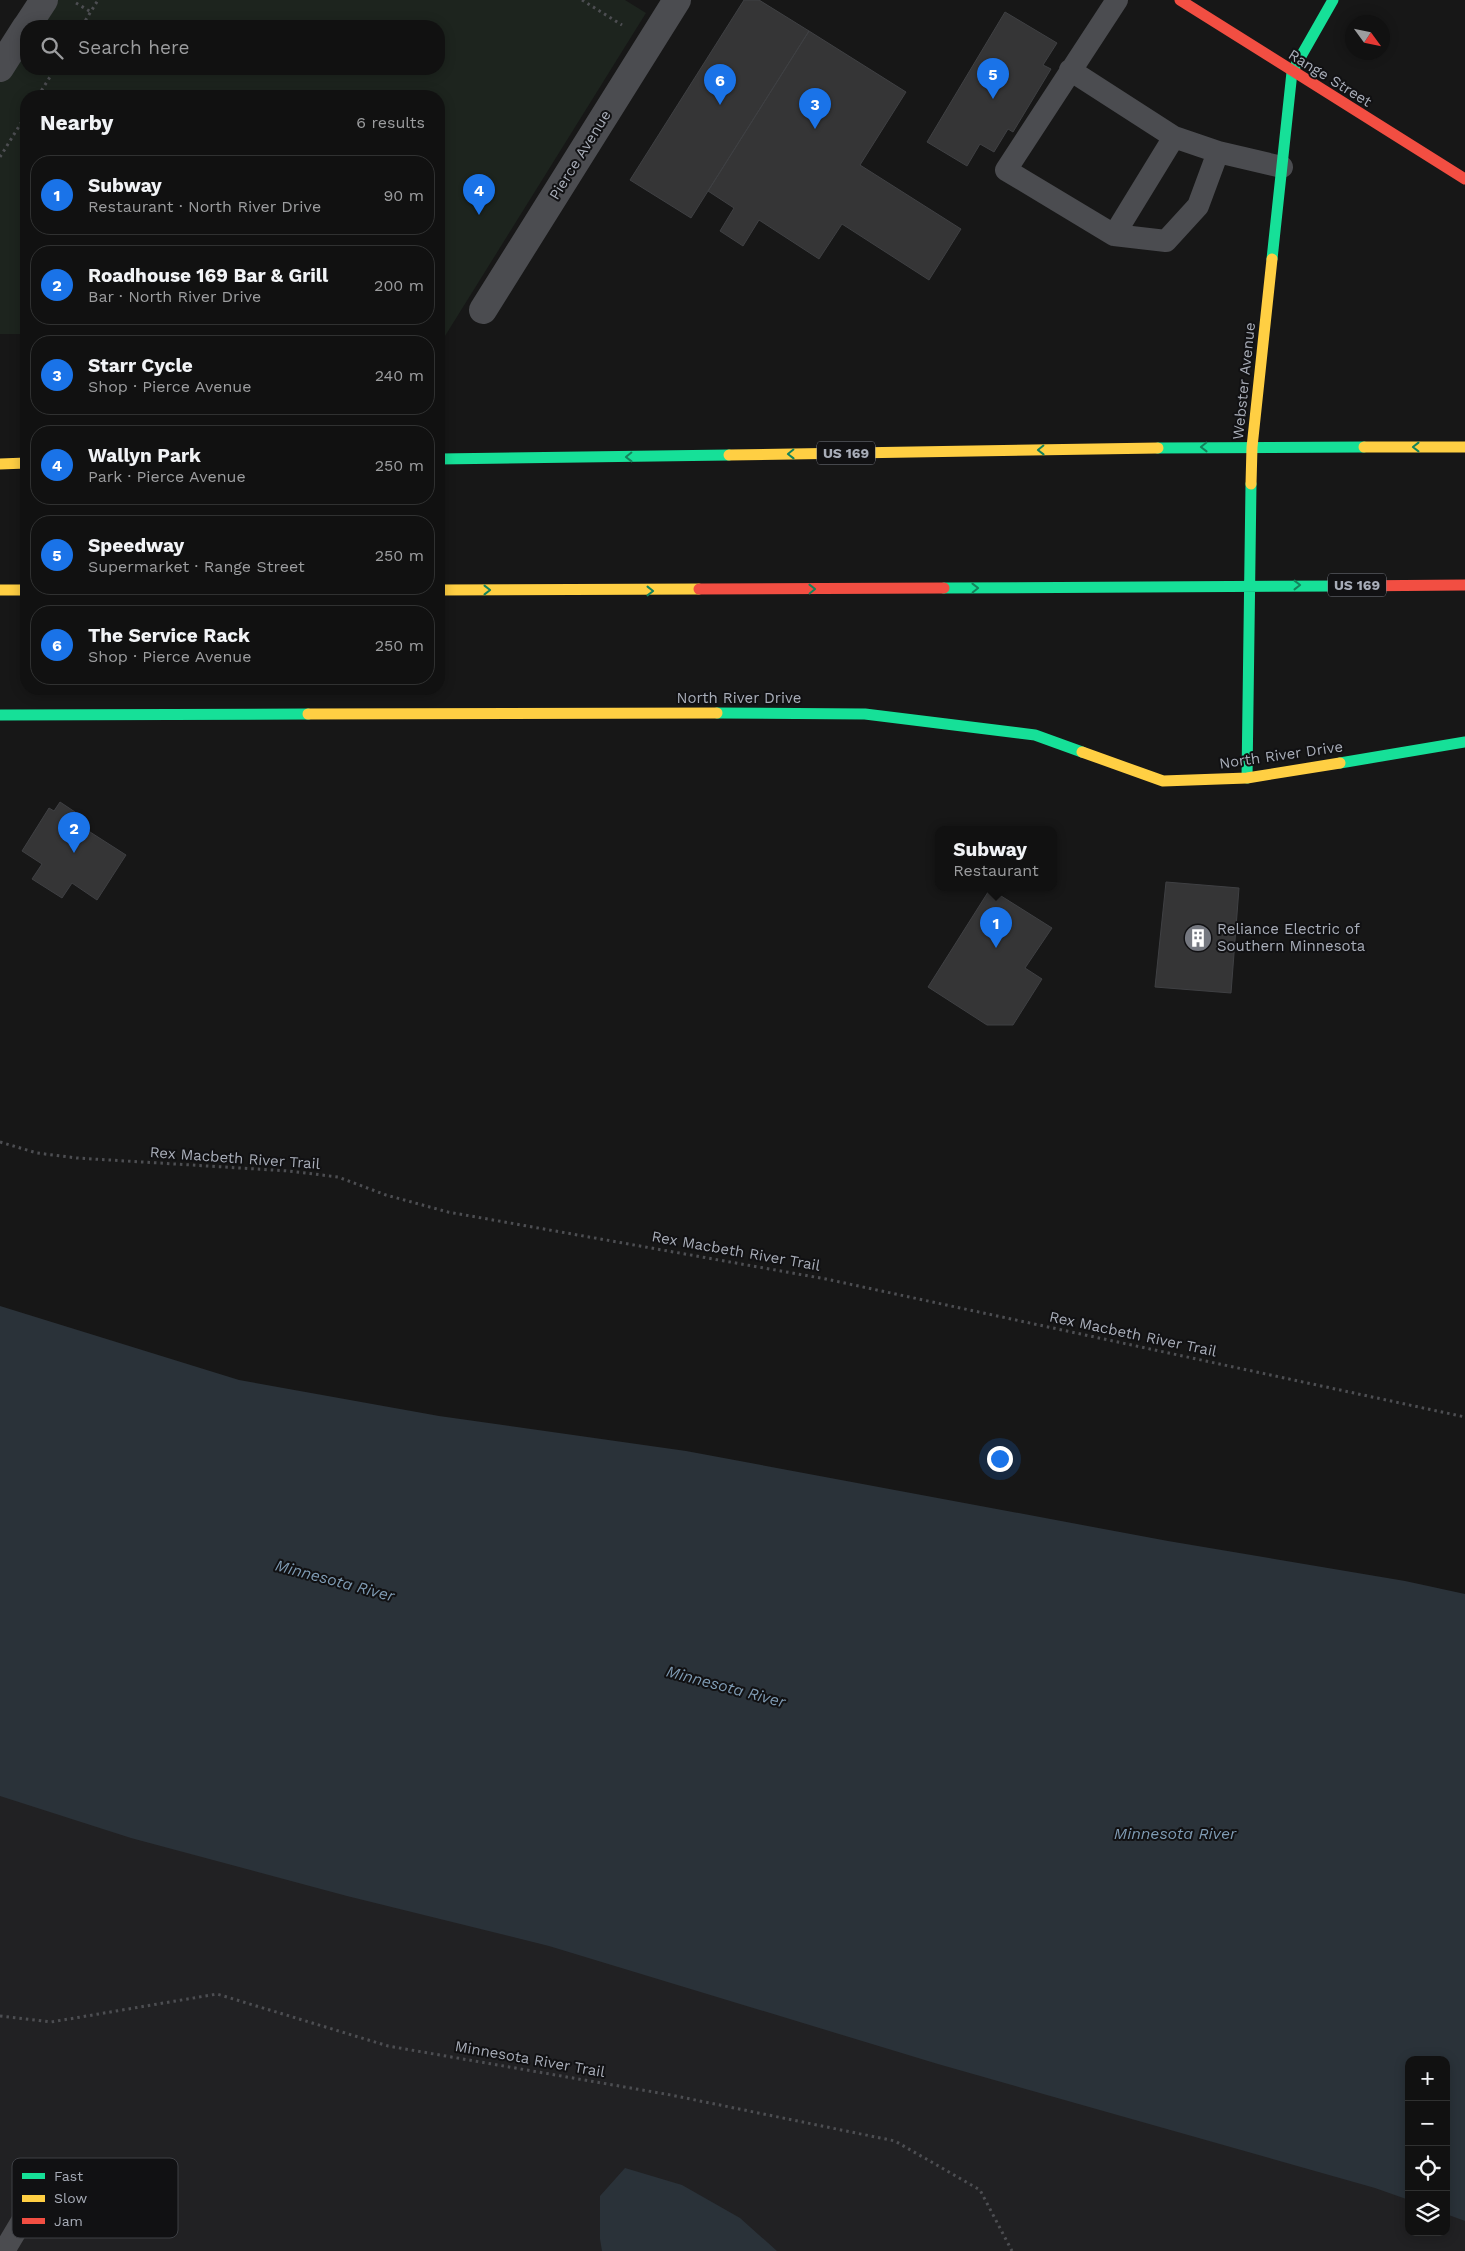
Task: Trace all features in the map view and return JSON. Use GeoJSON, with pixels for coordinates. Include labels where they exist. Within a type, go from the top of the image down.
{"type":"FeatureCollection","features":[{"type":"Feature","properties":{"kind":"main road","name":"Range Street"},"geometry":{"type":"LineString","coordinates":[[1180,0],[1465,179]]}},
{"type":"Feature","properties":{"kind":"main road","name":"Webster Avenue"},"geometry":{"type":"LineString","coordinates":[[1247,778],[1252,446],[1292,72],[1333,0]]}},
{"type":"Feature","properties":{"kind":"main road","name":"US 169"},"geometry":{"type":"LineString","coordinates":[[445,459],[1252,446],[1465,447]]}},
{"type":"Feature","properties":{"kind":"main road"},"geometry":{"type":"LineString","coordinates":[[0,464],[20,463]]}},
{"type":"Feature","properties":{"kind":"main road","name":"US 169"},"geometry":{"type":"LineString","coordinates":[[445,590],[653,591],[1249,585],[1465,585]]}},
{"type":"Feature","properties":{"kind":"main road"},"geometry":{"type":"LineString","coordinates":[[0,590],[20,590]]}},
{"type":"Feature","properties":{"kind":"main road","name":"North River Drive"},"geometry":{"type":"LineString","coordinates":[[0,715],[618,712],[865,714],[1035,735],[1164,781],[1247,778],[1465,742]]}},
{"type":"Feature","properties":{"kind":"street"},"geometry":{"type":"LineString","coordinates":[[31,20],[44,0]]}},
{"type":"Feature","properties":{"kind":"street","name":"Pierce Avenue"},"geometry":{"type":"LineString","coordinates":[[483,310],[677,0]]}},
{"type":"Feature","properties":{"kind":"street"},"geometry":{"type":"LineString","coordinates":[[0,68],[20,36]]}},
{"type":"Feature","properties":{"kind":"lane"},"geometry":{"type":"LineString","coordinates":[[1117,0],[1006,170],[1066,196],[1114,235],[1166,240],[1198,206],[1218,152]]}},
{"type":"Feature","properties":{"kind":"lane"},"geometry":{"type":"LineString","coordinates":[[1070,70],[1119,111],[1174,137],[1218,152],[1282,167]]}},
{"type":"Feature","properties":{"kind":"lane"},"geometry":{"type":"LineString","coordinates":[[1114,235],[1174,137]]}},
{"type":"Feature","properties":{"kind":"lane"},"geometry":{"type":"LineString","coordinates":[[4,2251],[12,2238]]}},
{"type":"Feature","properties":{"kind":"path"},"geometry":{"type":"LineString","coordinates":[[71,0],[91,12]]}},
{"type":"Feature","properties":{"kind":"path"},"geometry":{"type":"LineString","coordinates":[[86,20],[98,0]]}},
{"type":"Feature","properties":{"kind":"path"},"geometry":{"type":"LineString","coordinates":[[582,0],[650,43]]}},
{"type":"Feature","properties":{"kind":"path"},"geometry":{"type":"LineString","coordinates":[[42,90],[51,75]]}},
{"type":"Feature","properties":{"kind":"path"},"geometry":{"type":"LineString","coordinates":[[0,157],[20,125]]}},
{"type":"Feature","properties":{"kind":"path","name":"Rex Macbeth River Trail"},"geometry":{"type":"LineString","coordinates":[[0,1142],[37,1153],[77,1158],[289,1171],[338,1177],[386,1195],[448,1212],[826,1279],[1465,1417]]}},
{"type":"Feature","properties":{"kind":"path","name":"Minnesota River Trail"},"geometry":{"type":"LineString","coordinates":[[0,2016],[51,2022],[217,1994],[388,2046],[671,2095],[895,2141],[980,2190],[1012,2251]]}},
{"type":"Feature","properties":{"kind":"shaded area"},"geometry":{"type":"Polygon","coordinates":[[[52,0],[625,0],[646,13],[445,336],[445,90],[20,90],[20,334],[0,334],[0,82],[20,50],[20,75],[445,75],[445,20],[39,20],[52,0]]]}},
{"type":"Feature","properties":{"kind":"shaded area"},"geometry":{"type":"Polygon","coordinates":[[[0,1642],[1405,2101],[1405,2236],[1450,2236],[1450,2121],[1465,2128],[1465,2251],[0,2251],[0,1642]]]}},
{"type":"Feature","properties":{"kind":"water","name":"Minnesota River"},"geometry":{"type":"Polygon","coordinates":[[[0,1306],[239,1380],[439,1416],[686,1451],[1168,1541],[1405,1581],[1465,1594],[1465,2221],[1450,2215],[1450,2056],[1405,2056],[1405,2199],[1375,2188],[938,2064],[549,1946],[347,1896],[131,1838],[0,1796],[0,1306]]]}},
{"type":"Feature","properties":{"kind":"water"},"geometry":{"type":"Polygon","coordinates":[[[625,2168],[682,2185],[740,2218],[777,2251],[602,2251],[600,2239],[600,2196],[625,2168]]]}},
{"type":"Feature","properties":{"kind":"building"},"geometry":{"type":"Polygon","coordinates":[[[744,0],[759,0],[809,31],[691,218],[630,180],[744,0]]]}},
{"type":"Feature","properties":{"kind":"building"},"geometry":{"type":"Polygon","coordinates":[[[1005,12],[1057,43],[1043,65],[1051,69],[1013,132],[1008,129],[994,152],[980,144],[967,166],[927,142],[1005,12]]]}},
{"type":"Feature","properties":{"kind":"building"},"geometry":{"type":"Polygon","coordinates":[[[809,31],[906,92],[860,165],[961,229],[929,280],[842,224],[819,259],[759,220],[743,246],[720,231],[734,208],[708,191],[809,31]]]}},
{"type":"Feature","properties":{"kind":"building"},"geometry":{"type":"Polygon","coordinates":[[[60,802],[81,816],[76,823],[126,855],[97,900],[72,883],[62,898],[32,879],[42,864],[22,851],[49,808],[54,811],[60,802]]]}},
{"type":"Feature","properties":{"kind":"building","name":"Reliance Electric of Southern Minnesota"},"geometry":{"type":"Polygon","coordinates":[[[1166,882],[1239,888],[1231,993],[1155,987],[1166,882]]]}},
{"type":"Feature","properties":{"kind":"building"},"geometry":{"type":"Polygon","coordinates":[[[989,891],[993,891],[1052,928],[1025,968],[1042,979],[1013,1025],[987,1025],[928,987],[989,891]]]}},
{"type":"Feature","properties":{"kind":"traffic: fast"},"geometry":{"type":"LineString","coordinates":[[1272,259],[1292,72],[1333,0]]}},
{"type":"Feature","properties":{"kind":"traffic: fast"},"geometry":{"type":"LineString","coordinates":[[1158,448],[1364,447]]}},
{"type":"Feature","properties":{"kind":"traffic: fast"},"geometry":{"type":"LineString","coordinates":[[445,459],[729,455]]}},
{"type":"Feature","properties":{"kind":"traffic: fast"},"geometry":{"type":"LineString","coordinates":[[1247,778],[1251,484]]}},
{"type":"Feature","properties":{"kind":"traffic: fast"},"geometry":{"type":"LineString","coordinates":[[944,588],[1344,586]]}},
{"type":"Feature","properties":{"kind":"traffic: fast"},"geometry":{"type":"LineString","coordinates":[[717,713],[865,714],[1035,735],[1082,752]]}},
{"type":"Feature","properties":{"kind":"traffic: fast"},"geometry":{"type":"LineString","coordinates":[[0,715],[308,714]]}},
{"type":"Feature","properties":{"kind":"traffic: fast"},"geometry":{"type":"LineString","coordinates":[[1340,763],[1465,742]]}},
{"type":"Feature","properties":{"kind":"traffic: slow"},"geometry":{"type":"LineString","coordinates":[[1251,484],[1252,447],[1272,259]]}},
{"type":"Feature","properties":{"kind":"traffic: slow"},"geometry":{"type":"LineString","coordinates":[[1364,447],[1465,447]]}},
{"type":"Feature","properties":{"kind":"traffic: slow"},"geometry":{"type":"LineString","coordinates":[[729,455],[1158,448]]}},
{"type":"Feature","properties":{"kind":"traffic: slow"},"geometry":{"type":"LineString","coordinates":[[0,464],[20,463]]}},
{"type":"Feature","properties":{"kind":"traffic: slow"},"geometry":{"type":"LineString","coordinates":[[445,590],[699,589]]}},
{"type":"Feature","properties":{"kind":"traffic: slow"},"geometry":{"type":"LineString","coordinates":[[0,590],[20,590]]}},
{"type":"Feature","properties":{"kind":"traffic: slow"},"geometry":{"type":"LineString","coordinates":[[308,714],[717,713]]}},
{"type":"Feature","properties":{"kind":"traffic: slow"},"geometry":{"type":"LineString","coordinates":[[1082,752],[1163,781],[1247,778],[1340,763]]}},
{"type":"Feature","properties":{"kind":"traffic: jam"},"geometry":{"type":"LineString","coordinates":[[1180,0],[1465,179]]}},
{"type":"Feature","properties":{"kind":"traffic: jam"},"geometry":{"type":"LineString","coordinates":[[1344,586],[1465,585]]}},
{"type":"Feature","properties":{"kind":"traffic: jam"},"geometry":{"type":"LineString","coordinates":[[699,589],[944,588]]}},
{"type":"Feature","properties":{"kind":"place","name":"Speedway"},"geometry":{"type":"Point","coordinates":[993,99]}},
{"type":"Feature","properties":{"kind":"place","name":"The Service Rack"},"geometry":{"type":"Point","coordinates":[720,105]}},
{"type":"Feature","properties":{"kind":"place","name":"Starr Cycle"},"geometry":{"type":"Point","coordinates":[815,129]}},
{"type":"Feature","properties":{"kind":"place","name":"Wallyn Park"},"geometry":{"type":"Point","coordinates":[479,215]}},
{"type":"Feature","properties":{"kind":"place","name":"Roadhouse 169 Bar & Grill"},"geometry":{"type":"Point","coordinates":[74,853]}},
{"type":"Feature","properties":{"kind":"place","name":"Reliance Electric of Southern Minnesota"},"geometry":{"type":"Point","coordinates":[1198,938]}},
{"type":"Feature","properties":{"kind":"place","name":"Subway"},"geometry":{"type":"Point","coordinates":[996,948]}}]}
